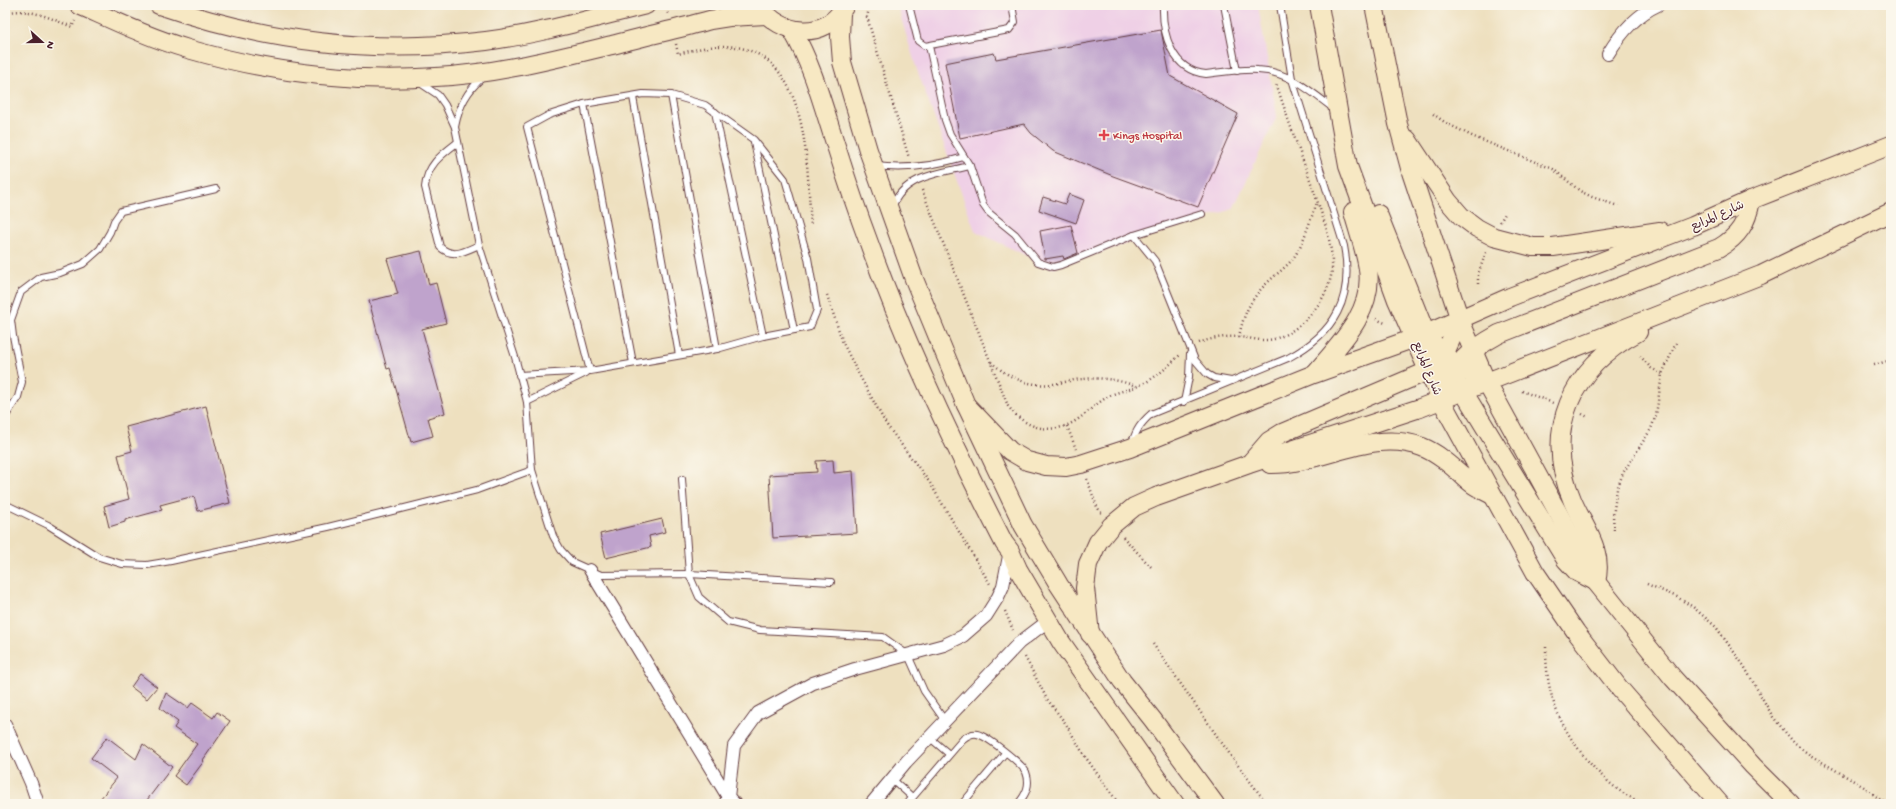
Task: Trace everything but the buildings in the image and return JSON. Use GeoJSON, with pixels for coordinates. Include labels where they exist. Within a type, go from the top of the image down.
{"type":"FeatureCollection","features":[{"type":"Feature","properties":{"kind":"street"},"geometry":{"type":"LineString","coordinates":[[159,5],[219,24],[297,40],[360,47],[424,47],[488,41],[550,29],[646,5]]}},
{"type":"Feature","properties":{"kind":"street"},"geometry":{"type":"LineString","coordinates":[[1314,374],[1356,324],[1367,290],[1368,270],[1350,200],[1348,166],[1337,112],[1319,5]]}},
{"type":"Feature","properties":{"kind":"street"},"geometry":{"type":"LineString","coordinates":[[1374,5],[1398,124],[1413,179],[1460,320],[1486,381],[1596,582],[1673,678],[1753,766],[1791,804]]}},
{"type":"Feature","properties":{"kind":"street"},"geometry":{"type":"LineString","coordinates":[[1608,54],[1622,33],[1632,23],[1658,5]]}},
{"type":"Feature","properties":{"kind":"street"},"geometry":{"type":"LineString","coordinates":[[80,6],[134,30],[186,48],[240,63],[295,72],[343,77],[411,78],[489,72],[555,59],[672,30],[762,10],[778,25],[792,30],[805,31],[819,28],[831,22],[843,9]]}},
{"type":"Feature","properties":{"kind":"street"},"geometry":{"type":"LineString","coordinates":[[843,9],[840,37],[842,62],[873,166],[939,343],[966,406],[1023,525],[1090,634],[1122,681],[1153,720],[1215,804]]}},
{"type":"Feature","properties":{"kind":"street"},"geometry":{"type":"LineString","coordinates":[[792,30],[811,68],[852,195],[899,321],[931,396],[966,470],[1004,543],[1010,551],[1061,642],[1175,804]]}},
{"type":"Feature","properties":{"kind":"street"},"geometry":{"type":"LineString","coordinates":[[1398,124],[1448,201],[1472,224],[1494,237],[1533,247],[1553,247],[1693,226]]}},
{"type":"Feature","properties":{"kind":"street","name":"شارع المرابع"},"geometry":{"type":"LineString","coordinates":[[1891,145],[1751,200],[1693,226],[1510,297],[1460,320],[1420,336],[1443,366],[1441,400],[1486,381],[1761,275],[1891,212]]}},
{"type":"Feature","properties":{"kind":"street"},"geometry":{"type":"LineString","coordinates":[[966,406],[1010,451],[1027,461],[1046,466],[1066,467],[1082,464],[1130,448],[1314,374],[1420,336],[1397,300],[1348,166]]}},
{"type":"Feature","properties":{"kind":"street"},"geometry":{"type":"LineString","coordinates":[[1249,464],[1269,441],[1282,433],[1443,366],[1499,334],[1719,248],[1732,240],[1742,229],[1748,215],[1751,200]]}},
{"type":"Feature","properties":{"kind":"street"},"geometry":{"type":"LineString","coordinates":[[1596,582],[1599,561],[1595,548],[1573,502],[1566,482],[1561,460],[1561,438],[1567,409],[1583,376],[1597,360],[1621,341],[1697,300]]}},
{"type":"Feature","properties":{"kind":"street"},"geometry":{"type":"LineString","coordinates":[[1443,366],[1460,320]]}},
{"type":"Feature","properties":{"kind":"street"},"geometry":{"type":"LineString","coordinates":[[1443,366],[1486,381]]}},
{"type":"Feature","properties":{"kind":"street"},"geometry":{"type":"LineString","coordinates":[[1443,366],[1463,391],[1566,560],[1577,572],[1596,582]]}},
{"type":"Feature","properties":{"kind":"street"},"geometry":{"type":"LineString","coordinates":[[1090,634],[1085,588],[1088,564],[1098,542],[1111,526],[1134,508],[1145,502],[1249,464],[1397,416],[1441,400],[1535,572],[1576,632],[1620,689],[1720,804]]}},
{"type":"Feature","properties":{"kind":"street"},"geometry":{"type":"LineString","coordinates":[[1249,464],[1301,462],[1374,442],[1405,443],[1422,447],[1434,454],[1472,484],[1493,496]]}},
{"type":"Feature","properties":{"kind":"street"},"geometry":{"type":"LineString","coordinates":[[729,802],[734,746],[758,714],[813,683],[855,668],[944,645],[963,636],[986,616],[998,597],[1003,586],[1010,551]]}},
{"type":"Feature","properties":{"kind":"street"},"geometry":{"type":"LineString","coordinates":[[590,570],[729,802]]}},
{"type":"Feature","properties":{"kind":"street"},"geometry":{"type":"LineString","coordinates":[[871,804],[929,738],[1019,643],[1048,621]]}},
{"type":"Feature","properties":{"kind":"street"},"geometry":{"type":"LineString","coordinates":[[5,724],[31,783],[38,804]]}},
{"type":"Feature","properties":{"kind":"lane"},"geometry":{"type":"LineString","coordinates":[[909,5],[918,41],[925,46],[1009,30],[1015,22],[1012,5]]}},
{"type":"Feature","properties":{"kind":"lane"},"geometry":{"type":"LineString","coordinates":[[1163,5],[1164,23],[1168,40],[1174,56],[1184,67],[1191,71],[1206,74],[1253,69],[1271,71],[1292,79],[1308,88],[1337,112]]}},
{"type":"Feature","properties":{"kind":"lane"},"geometry":{"type":"LineString","coordinates":[[1224,5],[1237,71]]}},
{"type":"Feature","properties":{"kind":"lane"},"geometry":{"type":"LineString","coordinates":[[1130,448],[1136,431],[1142,421],[1151,414],[1184,402],[1304,349],[1316,340],[1329,325],[1342,304],[1345,294],[1347,262],[1344,246],[1292,79],[1280,5]]}},
{"type":"Feature","properties":{"kind":"lane"},"geometry":{"type":"LineString","coordinates":[[929,46],[945,120],[950,134],[970,166],[980,198],[988,212],[1015,234],[1032,256],[1045,266],[1061,265],[1134,235],[1202,214]]}},
{"type":"Feature","properties":{"kind":"lane"},"geometry":{"type":"LineString","coordinates":[[455,127],[461,104],[466,94],[474,84],[489,72]]}},
{"type":"Feature","properties":{"kind":"lane"},"geometry":{"type":"LineString","coordinates":[[411,78],[438,95],[445,105],[455,127],[479,245],[515,357],[518,375],[526,402],[532,470],[553,536],[561,550],[572,562],[601,575],[689,574],[831,582]]}},
{"type":"Feature","properties":{"kind":"lane"},"geometry":{"type":"LineString","coordinates":[[518,375],[590,371],[717,349],[763,336],[810,327],[817,310],[808,258],[785,179],[754,140],[705,105],[671,95],[642,94],[584,104],[549,115],[527,127],[590,371]]}},
{"type":"Feature","properties":{"kind":"lane"},"geometry":{"type":"LineString","coordinates":[[671,95],[717,349]]}},
{"type":"Feature","properties":{"kind":"lane"},"geometry":{"type":"LineString","coordinates":[[632,96],[678,355]]}},
{"type":"Feature","properties":{"kind":"lane"},"geometry":{"type":"LineString","coordinates":[[584,104],[633,363]]}},
{"type":"Feature","properties":{"kind":"lane"},"geometry":{"type":"LineString","coordinates":[[715,112],[763,336]]}},
{"type":"Feature","properties":{"kind":"lane"},"geometry":{"type":"LineString","coordinates":[[754,140],[794,330]]}},
{"type":"Feature","properties":{"kind":"lane"},"geometry":{"type":"LineString","coordinates":[[458,142],[433,163],[426,179],[425,187],[440,247],[445,251],[458,254],[479,245]]}},
{"type":"Feature","properties":{"kind":"lane"},"geometry":{"type":"LineString","coordinates":[[873,166],[912,168],[936,165],[964,157]]}},
{"type":"Feature","properties":{"kind":"lane"},"geometry":{"type":"LineString","coordinates":[[890,215],[898,196],[911,183],[918,179],[970,166]]}},
{"type":"Feature","properties":{"kind":"lane"},"geometry":{"type":"LineString","coordinates":[[5,417],[18,397],[22,382],[11,320],[21,292],[41,277],[60,273],[83,264],[100,249],[110,232],[114,220],[121,211],[216,189]]}},
{"type":"Feature","properties":{"kind":"lane"},"geometry":{"type":"LineString","coordinates":[[1134,235],[1155,261],[1195,360],[1207,374],[1214,378],[1231,381]]}},
{"type":"Feature","properties":{"kind":"lane"},"geometry":{"type":"LineString","coordinates":[[1184,402],[1189,377],[1190,350]]}},
{"type":"Feature","properties":{"kind":"lane"},"geometry":{"type":"LineString","coordinates":[[526,402],[590,371]]}},
{"type":"Feature","properties":{"kind":"lane"},"geometry":{"type":"LineString","coordinates":[[5,504],[48,526],[99,557],[122,564],[147,565],[328,527],[477,490],[532,470]]}},
{"type":"Feature","properties":{"kind":"lane"},"geometry":{"type":"LineString","coordinates":[[682,479],[689,574],[699,597],[728,622],[760,630],[883,637],[908,655],[924,691],[945,721]]}},
{"type":"Feature","properties":{"kind":"lane"},"geometry":{"type":"LineString","coordinates":[[907,804],[963,739],[972,734],[977,734],[986,738],[1024,768],[1028,776],[1028,789],[1018,804]]}},
{"type":"Feature","properties":{"kind":"lane"},"geometry":{"type":"LineString","coordinates":[[929,738],[949,754]]}},
{"type":"Feature","properties":{"kind":"lane"},"geometry":{"type":"LineString","coordinates":[[962,804],[1005,753]]}},
{"type":"Feature","properties":{"kind":"lane"},"geometry":{"type":"LineString","coordinates":[[892,779],[912,797]]}},
{"type":"Feature","properties":{"kind":"path"},"geometry":{"type":"LineString","coordinates":[[666,5],[678,54],[709,46],[740,48],[764,59],[780,73],[789,86],[800,118],[804,142],[811,231]]}},
{"type":"Feature","properties":{"kind":"path"},"geometry":{"type":"LineString","coordinates":[[870,5],[867,17],[912,168]]}},
{"type":"Feature","properties":{"kind":"path"},"geometry":{"type":"LineString","coordinates":[[5,13],[23,11],[35,13],[72,27],[80,6]]}},
{"type":"Feature","properties":{"kind":"path"},"geometry":{"type":"LineString","coordinates":[[918,179],[1008,406],[1015,415],[1034,427],[1045,429],[1067,426],[1100,401],[1137,386],[1160,374],[1190,350],[1213,338],[1239,337],[1258,341],[1269,340],[1291,332],[1309,317],[1323,296],[1330,279],[1332,268],[1330,245],[1271,71]]}},
{"type":"Feature","properties":{"kind":"path"},"geometry":{"type":"LineString","coordinates":[[1433,114],[1467,134],[1553,169],[1580,191],[1592,198],[1618,206]]}},
{"type":"Feature","properties":{"kind":"path"},"geometry":{"type":"LineString","coordinates":[[1239,337],[1246,312],[1252,301],[1259,290],[1281,271],[1292,259],[1300,245],[1317,203]]}},
{"type":"Feature","properties":{"kind":"path"},"geometry":{"type":"LineString","coordinates":[[826,294],[843,343],[886,424],[933,489],[998,597],[1047,699],[1066,724],[1092,766],[1119,804]]}},
{"type":"Feature","properties":{"kind":"path"},"geometry":{"type":"LineString","coordinates":[[1614,530],[1613,516],[1617,489],[1623,473],[1651,429],[1656,415],[1662,374],[1677,341]]}},
{"type":"Feature","properties":{"kind":"path"},"geometry":{"type":"LineString","coordinates":[[1640,356],[1651,368],[1662,374]]}},
{"type":"Feature","properties":{"kind":"path"},"geometry":{"type":"LineString","coordinates":[[1874,364],[1891,360]]}},
{"type":"Feature","properties":{"kind":"path"},"geometry":{"type":"LineString","coordinates":[[991,362],[1001,371],[1026,383],[1040,385],[1096,378],[1110,379],[1137,386]]}},
{"type":"Feature","properties":{"kind":"path"},"geometry":{"type":"LineString","coordinates":[[1067,426],[1097,507],[1111,526],[1152,568]]}},
{"type":"Feature","properties":{"kind":"path"},"geometry":{"type":"LineString","coordinates":[[1646,584],[1677,597],[1693,606],[1716,627],[1744,666],[1773,717],[1796,744],[1810,755],[1864,787],[1886,804]]}},
{"type":"Feature","properties":{"kind":"path"},"geometry":{"type":"LineString","coordinates":[[1154,644],[1222,744],[1267,804]]}},
{"type":"Feature","properties":{"kind":"path"},"geometry":{"type":"LineString","coordinates":[[1546,647],[1547,677],[1551,694],[1558,713],[1576,746],[1611,785],[1643,804]]}},
{"type":"Feature","properties":{"kind":"shaded area","name":"Kings Hospital"},"geometry":{"type":"Polygon","coordinates":[[[897,5],[1258,5],[1277,116],[1233,209],[1052,268],[975,231],[916,67],[897,5]]]}},
{"type":"Feature","properties":{"kind":"place","name":"Kings Hospital"},"geometry":{"type":"Point","coordinates":[1104,135]}}]}
